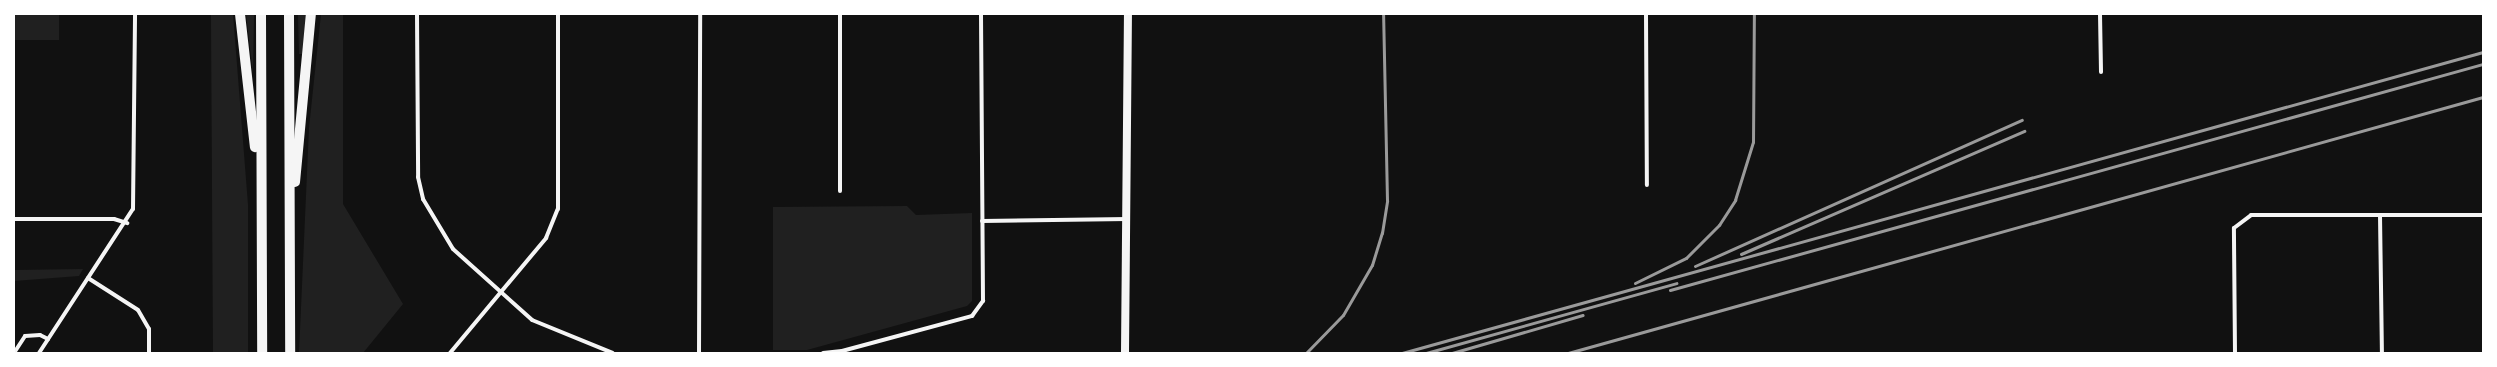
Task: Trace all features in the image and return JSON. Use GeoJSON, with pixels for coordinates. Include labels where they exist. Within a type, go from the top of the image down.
{"type":"FeatureCollection","features":[{"type":"Feature","properties":{"kind":"highway"},"geometry":{"type":"LineString","coordinates":[[240,14],[260,190]]}},
{"type":"Feature","properties":{"kind":"highway"},"geometry":{"type":"LineString","coordinates":[[261,14],[260,190],[262,353]]}},
{"type":"Feature","properties":{"kind":"highway"},"geometry":{"type":"LineString","coordinates":[[289,14],[290,353]]}},
{"type":"Feature","properties":{"kind":"highway"},"geometry":{"type":"LineString","coordinates":[[289,238],[311,14]]}},
{"type":"Feature","properties":{"kind":"main road"},"geometry":{"type":"LineString","coordinates":[[1128,14],[1128,351]]}},
{"type":"Feature","properties":{"kind":"street"},"geometry":{"type":"LineString","coordinates":[[39,353],[88,278],[127,223],[135,198],[135,14]]}},
{"type":"Feature","properties":{"kind":"street"},"geometry":{"type":"LineString","coordinates":[[417,14],[419,189],[453,249],[532,320],[613,353]]}},
{"type":"Feature","properties":{"kind":"street"},"geometry":{"type":"LineString","coordinates":[[450,353],[502,294],[546,238],[558,209],[558,14]]}},
{"type":"Feature","properties":{"kind":"street"},"geometry":{"type":"LineString","coordinates":[[699,353],[700,14]]}},
{"type":"Feature","properties":{"kind":"street"},"geometry":{"type":"LineString","coordinates":[[840,14],[840,191]]}},
{"type":"Feature","properties":{"kind":"street"},"geometry":{"type":"LineString","coordinates":[[823,353],[842,351],[972,316],[983,301],[981,14]]}},
{"type":"Feature","properties":{"kind":"street"},"geometry":{"type":"LineString","coordinates":[[1646,14],[1647,185]]}},
{"type":"Feature","properties":{"kind":"street"},"geometry":{"type":"LineString","coordinates":[[2100,14],[2102,72]]}},
{"type":"Feature","properties":{"kind":"street"},"geometry":{"type":"LineString","coordinates":[[2380,215],[2382,353]]}},
{"type":"Feature","properties":{"kind":"street"},"geometry":{"type":"LineString","coordinates":[[2235,353],[2234,228],[2251,216],[2483,215]]}},
{"type":"Feature","properties":{"kind":"street"},"geometry":{"type":"LineString","coordinates":[[14,219],[114,219],[127,223]]}},
{"type":"Feature","properties":{"kind":"street"},"geometry":{"type":"LineString","coordinates":[[982,221],[1128,220]]}},
{"type":"Feature","properties":{"kind":"street"},"geometry":{"type":"LineString","coordinates":[[88,278],[138,310],[149,329],[149,353]]}},
{"type":"Feature","properties":{"kind":"street"},"geometry":{"type":"LineString","coordinates":[[14,352],[25,336],[40,334],[48,339]]}},
{"type":"Feature","properties":{"kind":"shaded area"},"geometry":{"type":"Polygon","coordinates":[[[14,14],[59,14],[59,40],[14,40],[14,14]]]}},
{"type":"Feature","properties":{"kind":"shaded area"},"geometry":{"type":"Polygon","coordinates":[[[211,14],[233,14],[248,205],[248,353],[213,353],[211,14]]]}},
{"type":"Feature","properties":{"kind":"shaded area"},"geometry":{"type":"Polygon","coordinates":[[[246,14],[254,14],[253,73],[246,14]]]}},
{"type":"Feature","properties":{"kind":"shaded area"},"geometry":{"type":"Polygon","coordinates":[[[298,14],[306,14],[302,54],[299,54],[298,14]]]}},
{"type":"Feature","properties":{"kind":"shaded area"},"geometry":{"type":"Polygon","coordinates":[[[321,14],[343,14],[343,204],[403,304],[363,353],[299,353],[309,128],[321,14]]]}},
{"type":"Feature","properties":{"kind":"shaded area"},"geometry":{"type":"Polygon","coordinates":[[[907,206],[916,215],[972,213],[972,301],[967,306],[807,350],[773,350],[773,207],[907,206]]]}},
{"type":"Feature","properties":{"kind":"shaded area"},"geometry":{"type":"Polygon","coordinates":[[[83,269],[79,276],[14,281],[14,270],[83,269]]]}},
{"type":"Feature","properties":{"kind":"railway"},"geometry":{"type":"LineString","coordinates":[[1306,353],[1343,315],[1372,265],[1382,233],[1387,200],[1383,14]]}},
{"type":"Feature","properties":{"kind":"railway"},"geometry":{"type":"LineString","coordinates":[[1635,283],[1686,258],[1719,225],[1735,200],[1753,142],[1754,14]]}},
{"type":"Feature","properties":{"kind":"railway"},"geometry":{"type":"LineString","coordinates":[[1402,353],[2483,52]]}},
{"type":"Feature","properties":{"kind":"railway"},"geometry":{"type":"LineString","coordinates":[[1670,290],[2483,64]]}},
{"type":"Feature","properties":{"kind":"railway"},"geometry":{"type":"LineString","coordinates":[[1568,353],[2483,97]]}},
{"type":"Feature","properties":{"kind":"railway"},"geometry":{"type":"LineString","coordinates":[[1695,266],[2022,120]]}},
{"type":"Feature","properties":{"kind":"railway"},"geometry":{"type":"LineString","coordinates":[[1741,254],[2024,131]]}},
{"type":"Feature","properties":{"kind":"railway"},"geometry":{"type":"LineString","coordinates":[[1426,353],[1676,283]]}},
{"type":"Feature","properties":{"kind":"railway"},"geometry":{"type":"LineString","coordinates":[[1452,353],[1583,315]]}}]}
